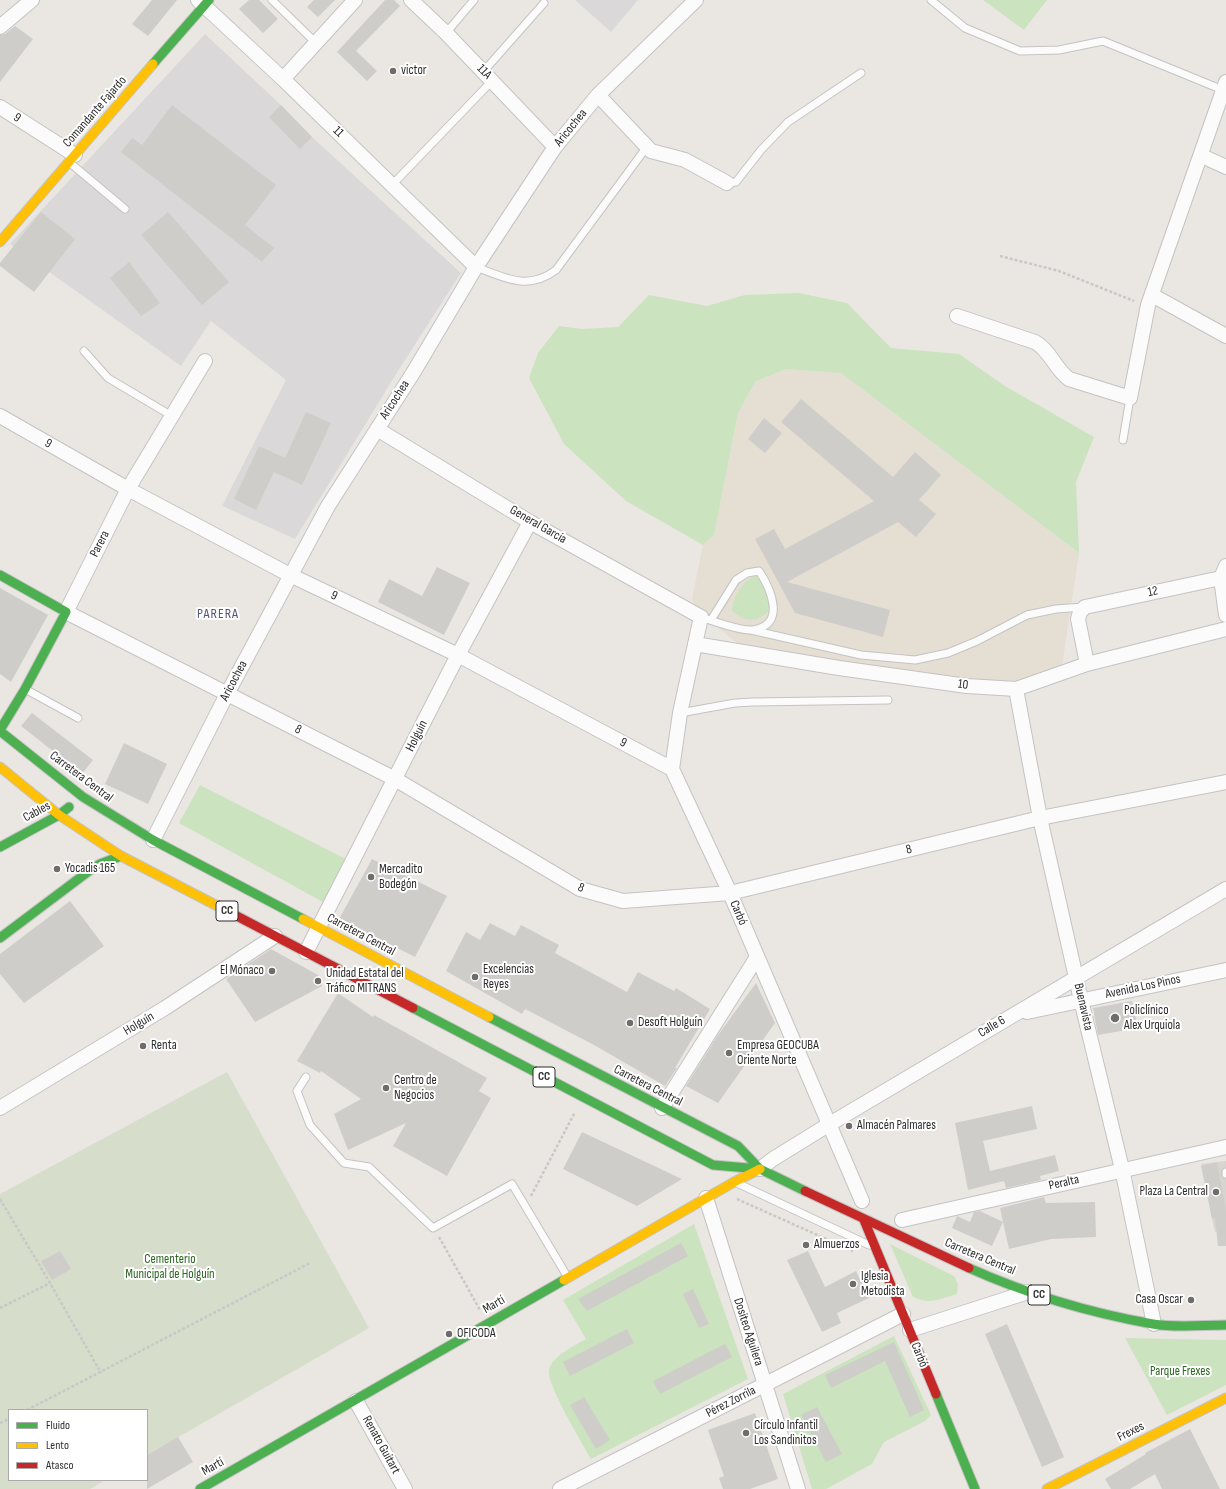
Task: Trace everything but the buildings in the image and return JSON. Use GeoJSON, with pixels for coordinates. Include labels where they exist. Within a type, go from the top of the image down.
{"type":"FeatureCollection","features":[{"type":"Feature","properties":{"kind":"main road","name":"Comandante Fajardo"},"geometry":{"type":"LineString","coordinates":[[0,242],[204,2]]}},
{"type":"Feature","properties":{"kind":"main road","name":"8"},"geometry":{"type":"LineString","coordinates":[[0,575],[66,612]]}},
{"type":"Feature","properties":{"kind":"main road","name":"Parera"},"geometry":{"type":"LineString","coordinates":[[0,730],[25,689],[66,612]]}},
{"type":"Feature","properties":{"kind":"main road","name":"Carretera Central"},"geometry":{"type":"LineString","coordinates":[[0,730],[83,797],[153,840],[662,1108],[738,1146],[760,1170]]}},
{"type":"Feature","properties":{"kind":"main road","name":"Carretera Central"},"geometry":{"type":"LineString","coordinates":[[0,767],[59,815],[122,856],[713,1165],[760,1170],[982,1274],[1028,1292],[1078,1307],[1154,1324],[1226,1325]]}},
{"type":"Feature","properties":{"kind":"main road","name":"Cables"},"geometry":{"type":"LineString","coordinates":[[0,847],[59,815],[83,797]]}},
{"type":"Feature","properties":{"kind":"main road"},"geometry":{"type":"LineString","coordinates":[[0,938],[89,871],[100,864],[122,856]]}},
{"type":"Feature","properties":{"kind":"main road","name":"Martí"},"geometry":{"type":"LineString","coordinates":[[207,1487],[568,1277],[734,1182],[760,1170]]}},
{"type":"Feature","properties":{"kind":"main road","name":"Carbó"},"geometry":{"type":"LineString","coordinates":[[864,1220],[974,1489]]}},
{"type":"Feature","properties":{"kind":"main road","name":"Frexes"},"geometry":{"type":"LineString","coordinates":[[1047,1489],[1226,1398]]}},
{"type":"Feature","properties":{"kind":"street"},"geometry":{"type":"LineString","coordinates":[[0,27],[32,0]]}},
{"type":"Feature","properties":{"kind":"street"},"geometry":{"type":"LineString","coordinates":[[283,79],[355,0]]}},
{"type":"Feature","properties":{"kind":"street","name":"11A"},"geometry":{"type":"LineString","coordinates":[[411,0],[446,33],[555,147]]}},
{"type":"Feature","properties":{"kind":"street","name":"Aricochea"},"geometry":{"type":"LineString","coordinates":[[153,840],[227,694],[328,506],[413,373],[476,267],[555,147],[598,95],[696,0]]}},
{"type":"Feature","properties":{"kind":"street","name":"11"},"geometry":{"type":"LineString","coordinates":[[204,2],[476,267]]}},
{"type":"Feature","properties":{"kind":"street"},"geometry":{"type":"LineString","coordinates":[[957,316],[1035,342],[1043,347],[1064,375],[1069,379],[1130,398],[1150,300],[1202,156],[1224,86]]}},
{"type":"Feature","properties":{"kind":"street"},"geometry":{"type":"LineString","coordinates":[[598,95],[646,148],[656,154],[686,160],[727,183]]}},
{"type":"Feature","properties":{"kind":"street","name":"9"},"geometry":{"type":"LineString","coordinates":[[0,107],[72,159]]}},
{"type":"Feature","properties":{"kind":"street"},"geometry":{"type":"LineString","coordinates":[[1202,156],[1226,167]]}},
{"type":"Feature","properties":{"kind":"street"},"geometry":{"type":"LineString","coordinates":[[1150,300],[1226,336]]}},
{"type":"Feature","properties":{"kind":"street","name":"Parera"},"geometry":{"type":"LineString","coordinates":[[66,612],[128,489],[205,361]]}},
{"type":"Feature","properties":{"kind":"street","name":"9"},"geometry":{"type":"LineString","coordinates":[[0,416],[128,489],[290,575],[458,655],[672,769]]}},
{"type":"Feature","properties":{"kind":"street","name":"General García"},"geometry":{"type":"LineString","coordinates":[[377,429],[530,522],[706,619]]}},
{"type":"Feature","properties":{"kind":"street","name":"Holguín"},"geometry":{"type":"LineString","coordinates":[[306,952],[458,655],[530,522]]}},
{"type":"Feature","properties":{"kind":"street"},"geometry":{"type":"LineString","coordinates":[[1224,572],[1226,615]]}},
{"type":"Feature","properties":{"kind":"street","name":"12"},"geometry":{"type":"LineString","coordinates":[[1086,607],[1224,572]]}},
{"type":"Feature","properties":{"kind":"street"},"geometry":{"type":"LineString","coordinates":[[1086,607],[1080,612],[1078,618],[1087,664]]}},
{"type":"Feature","properties":{"kind":"street","name":"8"},"geometry":{"type":"LineString","coordinates":[[66,612],[395,779],[580,889],[623,901],[730,893],[1040,818],[1226,782]]}},
{"type":"Feature","properties":{"kind":"street"},"geometry":{"type":"LineString","coordinates":[[672,769],[680,713],[694,644],[706,619]]}},
{"type":"Feature","properties":{"kind":"street","name":"10"},"geometry":{"type":"LineString","coordinates":[[694,644],[839,668],[960,685],[1016,689],[1087,664],[1226,629]]}},
{"type":"Feature","properties":{"kind":"street","name":"Buenavista"},"geometry":{"type":"LineString","coordinates":[[1016,689],[1040,818],[1076,979],[1122,1169],[1154,1324]]}},
{"type":"Feature","properties":{"kind":"street","name":"Carbó"},"geometry":{"type":"LineString","coordinates":[[672,769],[730,893],[828,1125],[862,1201]]}},
{"type":"Feature","properties":{"kind":"street","name":"Calle 6"},"geometry":{"type":"LineString","coordinates":[[760,1170],[773,1158],[1226,889]]}},
{"type":"Feature","properties":{"kind":"street","name":"Holguín"},"geometry":{"type":"LineString","coordinates":[[0,1108],[165,1008],[275,936]]}},
{"type":"Feature","properties":{"kind":"street"},"geometry":{"type":"LineString","coordinates":[[662,1108],[757,957]]}},
{"type":"Feature","properties":{"kind":"street","name":"Avenida Los Pinos"},"geometry":{"type":"LineString","coordinates":[[1012,1015],[1226,970]]}},
{"type":"Feature","properties":{"kind":"street","name":"Peralta"},"geometry":{"type":"LineString","coordinates":[[902,1220],[1122,1169],[1226,1147]]}},
{"type":"Feature","properties":{"kind":"street","name":"Dositeo Aguilera"},"geometry":{"type":"LineString","coordinates":[[706,1198],[798,1489]]}},
{"type":"Feature","properties":{"kind":"street"},"geometry":{"type":"LineString","coordinates":[[910,1330],[1028,1292]]}},
{"type":"Feature","properties":{"kind":"street","name":"Pérez Zorrila"},"geometry":{"type":"LineString","coordinates":[[560,1489],[903,1314]]}},
{"type":"Feature","properties":{"kind":"street","name":"Renato Guitart"},"geometry":{"type":"LineString","coordinates":[[356,1401],[405,1489]]}},
{"type":"Feature","properties":{"kind":"lane"},"geometry":{"type":"LineString","coordinates":[[272,0],[316,43]]}},
{"type":"Feature","properties":{"kind":"lane"},"geometry":{"type":"LineString","coordinates":[[446,33],[474,0]]}},
{"type":"Feature","properties":{"kind":"lane"},"geometry":{"type":"LineString","coordinates":[[932,0],[965,28],[1020,51],[1059,50],[1103,41],[1224,86]]}},
{"type":"Feature","properties":{"kind":"lane"},"geometry":{"type":"LineString","coordinates":[[392,185],[488,77],[544,3]]}},
{"type":"Feature","properties":{"kind":"lane"},"geometry":{"type":"LineString","coordinates":[[727,183],[736,182],[761,150],[788,122],[861,72]]}},
{"type":"Feature","properties":{"kind":"lane"},"geometry":{"type":"LineString","coordinates":[[476,267],[514,282],[544,279],[556,270],[646,148]]}},
{"type":"Feature","properties":{"kind":"lane"},"geometry":{"type":"LineString","coordinates":[[72,159],[125,209]]}},
{"type":"Feature","properties":{"kind":"lane"},"geometry":{"type":"LineString","coordinates":[[84,351],[108,378],[172,416]]}},
{"type":"Feature","properties":{"kind":"lane"},"geometry":{"type":"LineString","coordinates":[[1123,440],[1130,398]]}},
{"type":"Feature","properties":{"kind":"lane"},"geometry":{"type":"LineString","coordinates":[[751,630],[764,627],[772,617],[774,604],[768,585],[759,571],[747,573],[736,580],[706,619],[751,630],[861,655],[915,660],[948,653],[977,641],[1027,615],[1056,609],[1086,607]]}},
{"type":"Feature","properties":{"kind":"lane"},"geometry":{"type":"LineString","coordinates":[[25,689],[78,718]]}},
{"type":"Feature","properties":{"kind":"lane"},"geometry":{"type":"LineString","coordinates":[[680,713],[735,703],[888,700]]}},
{"type":"Feature","properties":{"kind":"lane"},"geometry":{"type":"LineString","coordinates":[[306,1077],[297,1091],[310,1125],[344,1163],[369,1167],[433,1228],[512,1184],[568,1277]]}},
{"type":"Feature","properties":{"kind":"lane"},"geometry":{"type":"LineString","coordinates":[[734,1182],[875,1247]]}},
{"type":"Feature","properties":{"kind":"path"},"geometry":{"type":"LineString","coordinates":[[1000,256],[1059,271],[1150,300]]}},
{"type":"Feature","properties":{"kind":"path"},"geometry":{"type":"LineString","coordinates":[[526,1205],[582,1097]]}},
{"type":"Feature","properties":{"kind":"path"},"geometry":{"type":"LineString","coordinates":[[719,1191],[854,1252]]}},
{"type":"Feature","properties":{"kind":"path"},"geometry":{"type":"LineString","coordinates":[[0,1199],[101,1373]]}},
{"type":"Feature","properties":{"kind":"path"},"geometry":{"type":"LineString","coordinates":[[433,1228],[488,1324]]}},
{"type":"Feature","properties":{"kind":"path"},"geometry":{"type":"LineString","coordinates":[[29,1409],[101,1373],[310,1263]]}},
{"type":"Feature","properties":{"kind":"path"},"geometry":{"type":"LineString","coordinates":[[0,1308],[50,1283]]}},
{"type":"Feature","properties":{"kind":"shaded area"},"geometry":{"type":"Polygon","coordinates":[[[575,0],[638,0],[611,32],[575,0]]]}},
{"type":"Feature","properties":{"kind":"shaded area"},"geometry":{"type":"Polygon","coordinates":[[[205,34],[281,105],[312,137],[461,273],[398,371],[295,539],[222,506],[286,380],[211,321],[181,366],[10,244],[205,34]]]}},
{"type":"Feature","properties":{"kind":"shaded area"},"geometry":{"type":"Polygon","coordinates":[[[786,369],[841,373],[1079,553],[1062,666],[1008,686],[742,647],[698,612],[692,599],[703,545],[714,535],[738,413],[756,381],[786,369]]]}},
{"type":"Feature","properties":{"kind":"shaded area","name":"Plaza La Central"},"geometry":{"type":"Polygon","coordinates":[[[1226,1161],[1226,1231],[1215,1232],[1201,1164],[1226,1161]]]}},
{"type":"Feature","properties":{"kind":"green space"},"geometry":{"type":"Polygon","coordinates":[[[983,0],[1047,0],[1024,30],[983,0]]]}},
{"type":"Feature","properties":{"kind":"green space"},"geometry":{"type":"Polygon","coordinates":[[[799,293],[847,303],[891,348],[959,354],[1005,386],[1094,437],[1076,482],[1079,553],[841,373],[786,369],[756,381],[738,413],[714,535],[703,545],[626,501],[564,444],[529,378],[538,353],[559,326],[582,329],[618,327],[649,295],[707,306],[745,295],[799,293]]]}},
{"type":"Feature","properties":{"kind":"green space"},"geometry":{"type":"Polygon","coordinates":[[[757,576],[766,585],[772,606],[758,619],[750,620],[742,618],[732,611],[734,600],[743,584],[747,580],[757,576]]]}},
{"type":"Feature","properties":{"kind":"green space"},"geometry":{"type":"Polygon","coordinates":[[[200,785],[346,859],[323,902],[179,823],[200,785]]]}},
{"type":"Feature","properties":{"kind":"green space","name":"Cementerio Municipal de Holguín"},"geometry":{"type":"Polygon","coordinates":[[[227,1072],[369,1328],[148,1454],[148,1409],[8,1409],[8,1481],[103,1481],[90,1489],[0,1489],[0,1194],[227,1072]]]}},
{"type":"Feature","properties":{"kind":"green space"},"geometry":{"type":"Polygon","coordinates":[[[694,1224],[748,1379],[591,1459],[573,1428],[553,1388],[550,1377],[549,1370],[554,1360],[564,1352],[586,1339],[563,1300],[694,1224]]]}},
{"type":"Feature","properties":{"kind":"green space"},"geometry":{"type":"Polygon","coordinates":[[[890,1244],[954,1276],[958,1284],[957,1294],[930,1301],[913,1297],[890,1244]]]}},
{"type":"Feature","properties":{"kind":"green space"},"geometry":{"type":"Polygon","coordinates":[[[894,1336],[931,1415],[925,1421],[884,1442],[872,1464],[826,1489],[812,1489],[783,1394],[894,1336]]]}},
{"type":"Feature","properties":{"kind":"green space","name":"Parque Frexes"},"geometry":{"type":"Polygon","coordinates":[[[1125,1338],[1226,1340],[1226,1385],[1167,1415],[1125,1338]]]}},
{"type":"Feature","properties":{"kind":"traffic: fast"},"geometry":{"type":"LineString","coordinates":[[153,64],[209,0]]}},
{"type":"Feature","properties":{"kind":"traffic: fast"},"geometry":{"type":"LineString","coordinates":[[0,575],[66,612],[25,689],[0,730]]}},
{"type":"Feature","properties":{"kind":"traffic: fast"},"geometry":{"type":"LineString","coordinates":[[0,731],[83,797],[153,840],[303,919]]}},
{"type":"Feature","properties":{"kind":"traffic: fast"},"geometry":{"type":"LineString","coordinates":[[0,847],[59,815],[69,807]]}},
{"type":"Feature","properties":{"kind":"traffic: fast"},"geometry":{"type":"LineString","coordinates":[[0,938],[89,871],[100,864],[121,856]]}},
{"type":"Feature","properties":{"kind":"traffic: fast"},"geometry":{"type":"LineString","coordinates":[[413,1008],[713,1165],[760,1169]]}},
{"type":"Feature","properties":{"kind":"traffic: fast"},"geometry":{"type":"LineString","coordinates":[[489,1017],[738,1146],[760,1169],[805,1191]]}},
{"type":"Feature","properties":{"kind":"traffic: fast"},"geometry":{"type":"LineString","coordinates":[[969,1268],[1013,1286],[1059,1302],[1129,1320],[1171,1326],[1226,1325]]}},
{"type":"Feature","properties":{"kind":"traffic: fast"},"geometry":{"type":"LineString","coordinates":[[200,1489],[564,1280]]}},
{"type":"Feature","properties":{"kind":"traffic: fast"},"geometry":{"type":"LineString","coordinates":[[936,1394],[975,1489]]}},
{"type":"Feature","properties":{"kind":"traffic: slow"},"geometry":{"type":"LineString","coordinates":[[0,242],[153,64]]}},
{"type":"Feature","properties":{"kind":"traffic: slow"},"geometry":{"type":"LineString","coordinates":[[0,767],[59,815],[121,856],[231,913]]}},
{"type":"Feature","properties":{"kind":"traffic: slow"},"geometry":{"type":"LineString","coordinates":[[303,919],[489,1017]]}},
{"type":"Feature","properties":{"kind":"traffic: slow"},"geometry":{"type":"LineString","coordinates":[[564,1280],[734,1182],[760,1169]]}},
{"type":"Feature","properties":{"kind":"traffic: slow"},"geometry":{"type":"LineString","coordinates":[[1047,1489],[1226,1398]]}},
{"type":"Feature","properties":{"kind":"traffic: jam"},"geometry":{"type":"LineString","coordinates":[[231,913],[413,1008]]}},
{"type":"Feature","properties":{"kind":"traffic: jam"},"geometry":{"type":"LineString","coordinates":[[805,1191],[969,1268]]}},
{"type":"Feature","properties":{"kind":"traffic: jam"},"geometry":{"type":"LineString","coordinates":[[864,1220],[936,1394]]}},
{"type":"Feature","properties":{"kind":"place","name":"victor"},"geometry":{"type":"Point","coordinates":[393,71]}},
{"type":"Feature","properties":{"kind":"place","name":"Yocadis 165"},"geometry":{"type":"Point","coordinates":[57,869]}},
{"type":"Feature","properties":{"kind":"place","name":"Mercadito Bodegón"},"geometry":{"type":"Point","coordinates":[371,877]}},
{"type":"Feature","properties":{"kind":"place","name":"El Mónaco"},"geometry":{"type":"Point","coordinates":[272,971]}},
{"type":"Feature","properties":{"kind":"place","name":"Excelencias Reyes"},"geometry":{"type":"Point","coordinates":[475,977]}},
{"type":"Feature","properties":{"kind":"place","name":"Unidad Estatal del Tráfico MITRANS"},"geometry":{"type":"Point","coordinates":[318,981]}},
{"type":"Feature","properties":{"kind":"place","name":"Policlínico Alex Urquiola"},"geometry":{"type":"Point","coordinates":[1115,1018]}},
{"type":"Feature","properties":{"kind":"place","name":"Desoft Holguín"},"geometry":{"type":"Point","coordinates":[630,1023]}},
{"type":"Feature","properties":{"kind":"place","name":"Renta"},"geometry":{"type":"Point","coordinates":[143,1046]}},
{"type":"Feature","properties":{"kind":"place","name":"Empresa GEOCUBA Oriente Norte"},"geometry":{"type":"Point","coordinates":[729,1053]}},
{"type":"Feature","properties":{"kind":"place","name":"Centro de Negocios"},"geometry":{"type":"Point","coordinates":[386,1088]}},
{"type":"Feature","properties":{"kind":"place","name":"Almacén Palmares"},"geometry":{"type":"Point","coordinates":[849,1126]}},
{"type":"Feature","properties":{"kind":"place","name":"Plaza La Central"},"geometry":{"type":"Point","coordinates":[1216,1192]}},
{"type":"Feature","properties":{"kind":"place","name":"Almuerzos"},"geometry":{"type":"Point","coordinates":[806,1245]}},
{"type":"Feature","properties":{"kind":"place","name":"Iglesia Metodista"},"geometry":{"type":"Point","coordinates":[853,1284]}},
{"type":"Feature","properties":{"kind":"place","name":"Casa Oscar"},"geometry":{"type":"Point","coordinates":[1191,1300]}},
{"type":"Feature","properties":{"kind":"place","name":"OFICODA"},"geometry":{"type":"Point","coordinates":[449,1334]}},
{"type":"Feature","properties":{"kind":"place","name":"Círculo Infantil Los Sandinitos"},"geometry":{"type":"Point","coordinates":[746,1433]}},
{"type":"Feature","properties":{"kind":"district","name":"PARERA"},"geometry":{"type":"Point","coordinates":[218,614]}}]}
